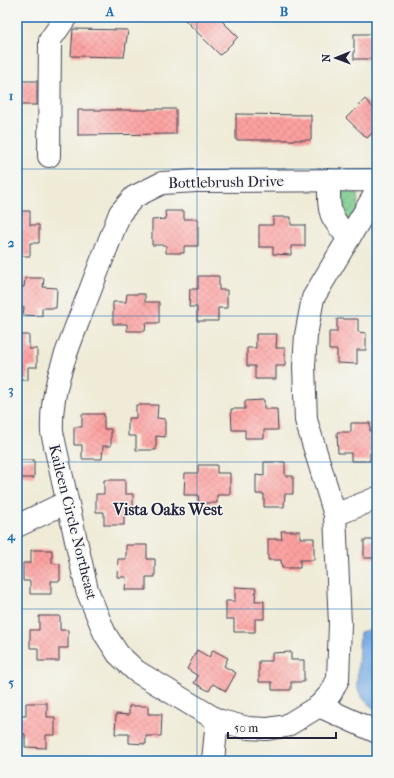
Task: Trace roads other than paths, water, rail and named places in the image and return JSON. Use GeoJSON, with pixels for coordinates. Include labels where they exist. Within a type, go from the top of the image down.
{"type":"FeatureCollection","features":[{"type":"Feature","properties":{"kind":"street"},"geometry":{"type":"LineString","coordinates":[[49,156],[50,40],[66,17]]}},
{"type":"Feature","properties":{"kind":"street","name":"Bottlebrush Drive"},"geometry":{"type":"LineString","coordinates":[[90,289],[120,213],[134,197],[156,185],[162,183],[196,180],[377,180]]}},
{"type":"Feature","properties":{"kind":"street"},"geometry":{"type":"LineString","coordinates":[[328,180],[329,208],[334,221],[349,238]]}},
{"type":"Feature","properties":{"kind":"street","name":"Kaileen Circle Northeast"},"geometry":{"type":"LineString","coordinates":[[90,289],[62,364],[53,394],[51,413],[52,432],[87,590],[105,634],[118,654],[136,671],[217,720],[248,728],[267,729],[286,726],[318,706],[331,693],[338,679],[340,624],[335,515],[306,420],[304,366],[307,328],[313,298],[377,191]]}},
{"type":"Feature","properties":{"kind":"street"},"geometry":{"type":"LineString","coordinates":[[335,515],[377,498]]}},
{"type":"Feature","properties":{"kind":"street"},"geometry":{"type":"LineString","coordinates":[[17,526],[67,502]]}},
{"type":"Feature","properties":{"kind":"street"},"geometry":{"type":"LineString","coordinates":[[318,706],[377,732]]}},
{"type":"Feature","properties":{"kind":"street"},"geometry":{"type":"LineString","coordinates":[[213,761],[217,720]]}},
{"type":"Feature","properties":{"kind":"water"},"geometry":{"type":"Polygon","coordinates":[[[377,628],[377,711],[361,695],[357,687],[357,683],[360,632],[377,628]]]}},
{"type":"Feature","properties":{"kind":"district","name":"Vista Oaks West"},"geometry":{"type":"Point","coordinates":[168,509]}}]}
